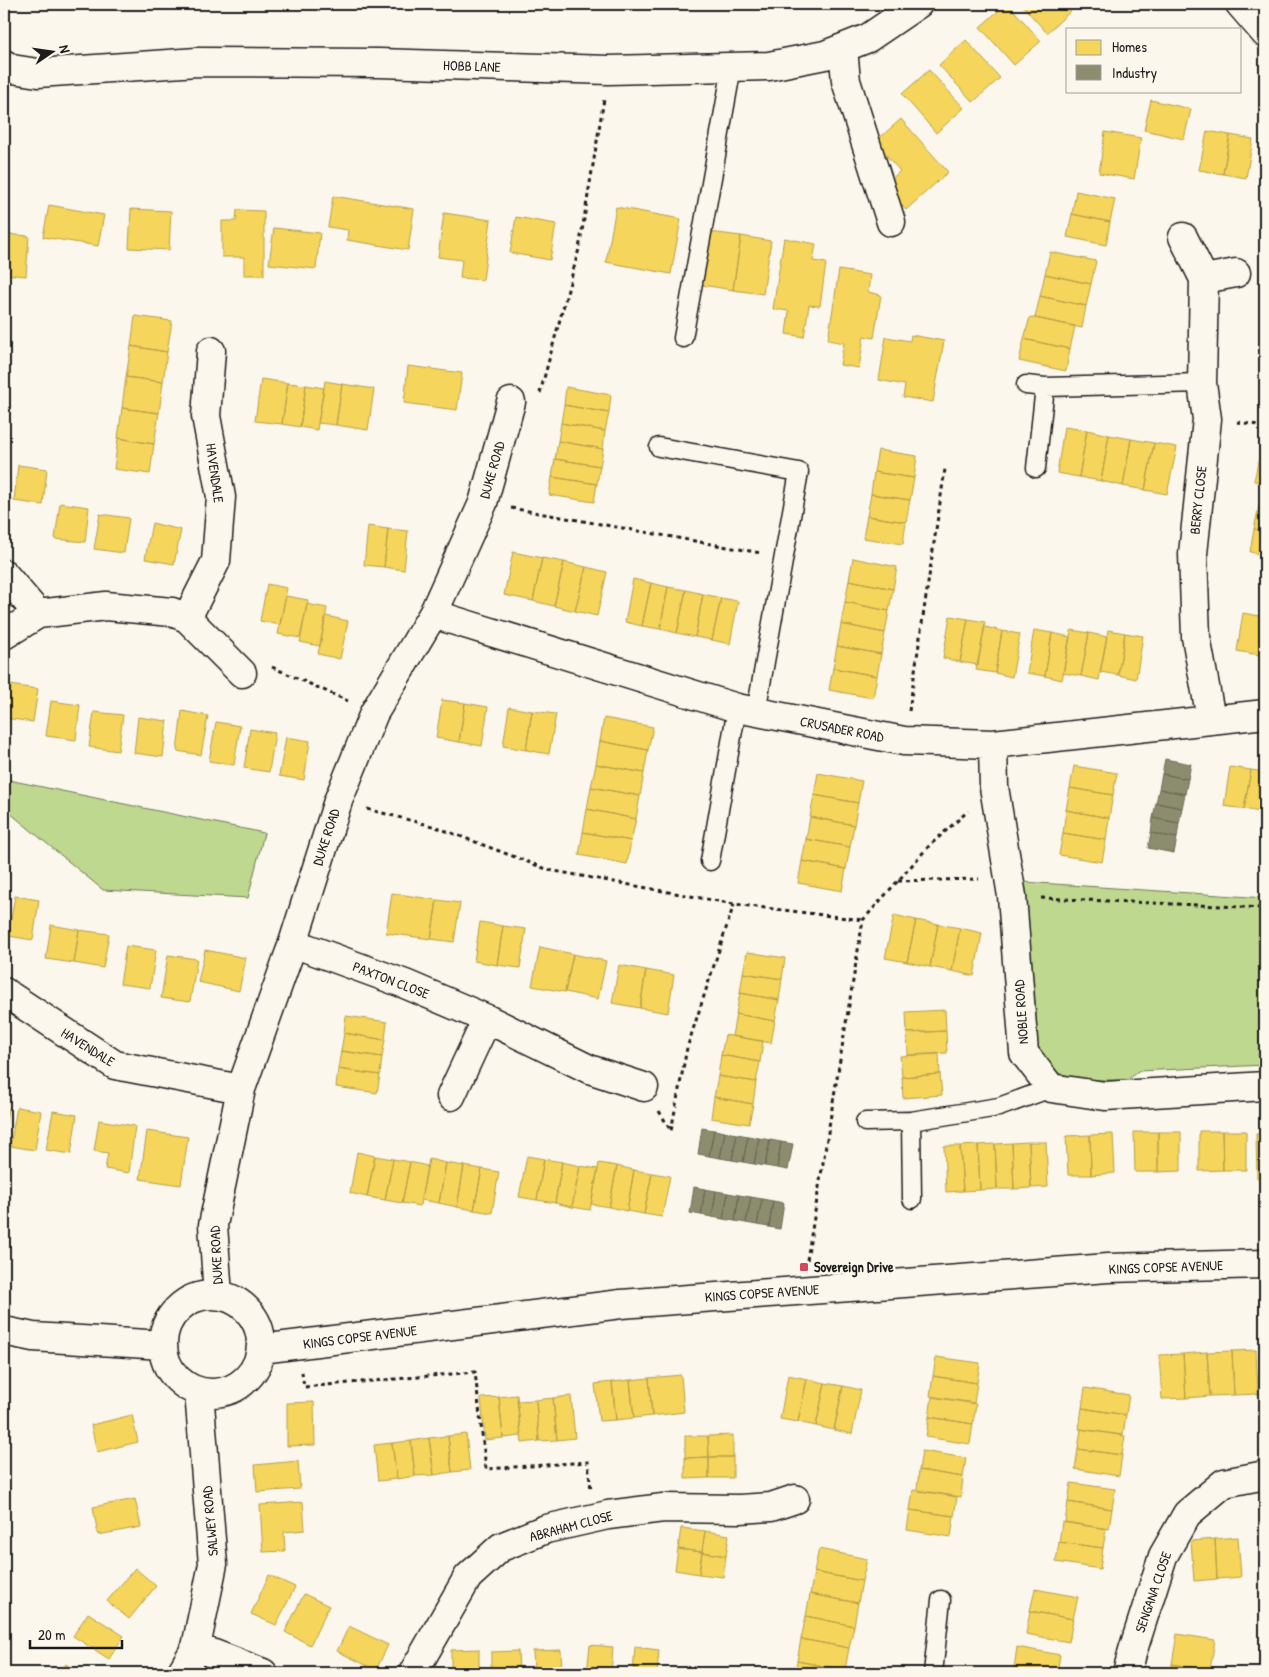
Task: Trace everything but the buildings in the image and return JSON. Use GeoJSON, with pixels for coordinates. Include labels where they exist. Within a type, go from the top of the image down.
{"type":"FeatureCollection","features":[{"type":"Feature","properties":{"kind":"street","name":"HOBB LANE"},"geometry":{"type":"LineString","coordinates":[[6,69],[38,73],[216,62],[379,63],[609,70],[769,66],[825,56],[868,38],[918,4]]}},
{"type":"Feature","properties":{"kind":"street"},"geometry":{"type":"LineString","coordinates":[[1240,4],[1265,33]]}},
{"type":"Feature","properties":{"kind":"street"},"geometry":{"type":"LineString","coordinates":[[843,48],[846,81],[892,222]]}},
{"type":"Feature","properties":{"kind":"street","name":"BERRY CLOSE"},"geometry":{"type":"LineString","coordinates":[[1183,237],[1204,279],[1202,383],[1207,418],[1193,554],[1196,637],[1211,719]]}},
{"type":"Feature","properties":{"kind":"street"},"geometry":{"type":"LineString","coordinates":[[1204,279],[1236,272]]}},
{"type":"Feature","properties":{"kind":"street","name":"HAVENDALE"},"geometry":{"type":"LineString","coordinates":[[187,618],[216,560],[221,498],[206,416],[211,351]]}},
{"type":"Feature","properties":{"kind":"street","name":"DUKE ROAD"},"geometry":{"type":"LineString","coordinates":[[218,1295],[213,1225],[241,1089],[293,943],[338,801],[374,713],[433,614],[483,503],[512,402]]}},
{"type":"Feature","properties":{"kind":"street"},"geometry":{"type":"LineString","coordinates":[[4,574],[38,614]]}},
{"type":"Feature","properties":{"kind":"street"},"geometry":{"type":"LineString","coordinates":[[4,635],[38,614],[106,606],[172,612],[187,618],[238,669]]}},
{"type":"Feature","properties":{"kind":"street","name":"CRUSADER ROAD"},"geometry":{"type":"LineString","coordinates":[[433,614],[746,710],[904,741],[993,744],[1265,714]]}},
{"type":"Feature","properties":{"kind":"street","name":"NOBLE ROAD"},"geometry":{"type":"LineString","coordinates":[[993,744],[994,787],[1011,888],[1024,1053],[1051,1088]]}},
{"type":"Feature","properties":{"kind":"street","name":"PAXTON CLOSE"},"geometry":{"type":"LineString","coordinates":[[293,943],[405,984],[487,1019],[589,1069],[644,1087]]}},
{"type":"Feature","properties":{"kind":"street","name":"HAVENDALE"},"geometry":{"type":"LineString","coordinates":[[4,992],[115,1065],[241,1089]]}},
{"type":"Feature","properties":{"kind":"street"},"geometry":{"type":"LineString","coordinates":[[452,1096],[487,1019]]}},
{"type":"Feature","properties":{"kind":"street"},"geometry":{"type":"LineString","coordinates":[[1051,1088],[1105,1096],[1265,1086]]}},
{"type":"Feature","properties":{"kind":"street","name":"KINGS COPSE AVENUE"},"geometry":{"type":"LineString","coordinates":[[261,1349],[621,1304],[1108,1268],[1265,1264]]}},
{"type":"Feature","properties":{"kind":"street"},"geometry":{"type":"LineString","coordinates":[[218,1295],[234,1300],[248,1310],[257,1325],[261,1349],[257,1366],[247,1380],[233,1389],[216,1393],[200,1392],[190,1388],[176,1378],[167,1363],[163,1345],[166,1328],[174,1314],[187,1302],[203,1296],[218,1295]]}},
{"type":"Feature","properties":{"kind":"street"},"geometry":{"type":"LineString","coordinates":[[4,1331],[33,1337],[163,1345]]}},
{"type":"Feature","properties":{"kind":"street","name":"SALWEY ROAD"},"geometry":{"type":"LineString","coordinates":[[180,1673],[196,1647],[213,1564],[200,1392]]}},
{"type":"Feature","properties":{"kind":"street","name":"SENGANA CLOSE"},"geometry":{"type":"LineString","coordinates":[[1127,1673],[1162,1556],[1187,1514],[1224,1483],[1265,1476]]}},
{"type":"Feature","properties":{"kind":"street","name":"ABRAHAM CLOSE"},"geometry":{"type":"LineString","coordinates":[[413,1673],[468,1577],[501,1547],[546,1529],[596,1518],[663,1508],[740,1509],[771,1507],[795,1499]]}},
{"type":"Feature","properties":{"kind":"street"},"geometry":{"type":"LineString","coordinates":[[196,1647],[264,1673]]}},
{"type":"Feature","properties":{"kind":"lane"},"geometry":{"type":"LineString","coordinates":[[684,338],[732,67]]}},
{"type":"Feature","properties":{"kind":"lane"},"geometry":{"type":"LineString","coordinates":[[1026,384],[1045,387],[1202,383]]}},
{"type":"Feature","properties":{"kind":"lane"},"geometry":{"type":"LineString","coordinates":[[1036,468],[1045,387]]}},
{"type":"Feature","properties":{"kind":"lane"},"geometry":{"type":"LineString","coordinates":[[659,447],[799,472],[784,558],[710,860]]}},
{"type":"Feature","properties":{"kind":"lane"},"geometry":{"type":"LineString","coordinates":[[865,1122],[911,1121],[1000,1107],[1051,1088]]}},
{"type":"Feature","properties":{"kind":"lane"},"geometry":{"type":"LineString","coordinates":[[911,1121],[912,1199]]}},
{"type":"Feature","properties":{"kind":"lane"},"geometry":{"type":"LineString","coordinates":[[933,1673],[941,1600]]}},
{"type":"Feature","properties":{"kind":"path"},"geometry":{"type":"LineString","coordinates":[[538,399],[579,249],[609,70]]}},
{"type":"Feature","properties":{"kind":"path"},"geometry":{"type":"LineString","coordinates":[[904,741],[945,469]]}},
{"type":"Feature","properties":{"kind":"path"},"geometry":{"type":"LineString","coordinates":[[483,503],[784,558]]}},
{"type":"Feature","properties":{"kind":"path"},"geometry":{"type":"LineString","coordinates":[[238,669],[270,666],[374,713]]}},
{"type":"Feature","properties":{"kind":"path"},"geometry":{"type":"LineString","coordinates":[[802,1291],[863,920],[929,846],[994,787]]}},
{"type":"Feature","properties":{"kind":"path"},"geometry":{"type":"LineString","coordinates":[[338,801],[436,828],[549,870],[734,904],[863,920]]}},
{"type":"Feature","properties":{"kind":"path"},"geometry":{"type":"LineString","coordinates":[[898,881],[1265,908]]}},
{"type":"Feature","properties":{"kind":"path"},"geometry":{"type":"LineString","coordinates":[[644,1087],[671,1131],[687,1048],[734,904]]}},
{"type":"Feature","properties":{"kind":"path"},"geometry":{"type":"LineString","coordinates":[[298,1344],[304,1387],[475,1372],[486,1469],[588,1462],[596,1518]]}},
{"type":"Feature","properties":{"kind":"green space"},"geometry":{"type":"Polygon","coordinates":[[[4,779],[264,833],[248,898],[103,890],[4,808],[4,779]]]}},
{"type":"Feature","properties":{"kind":"green space"},"geometry":{"type":"Polygon","coordinates":[[[1024,882],[1265,898],[1265,1065],[1138,1071],[1128,1080],[1081,1080],[1058,1073],[1042,1063],[1036,1048],[1024,882]]]}},
{"type":"Feature","properties":{"kind":"place","name":"Sovereign Drive"},"geometry":{"type":"Point","coordinates":[804,1267]}}]}
